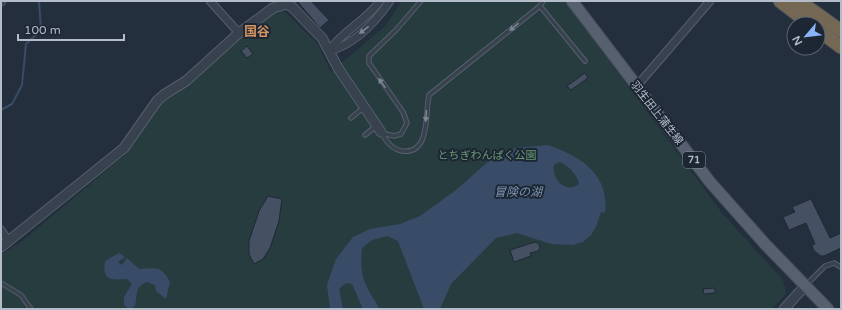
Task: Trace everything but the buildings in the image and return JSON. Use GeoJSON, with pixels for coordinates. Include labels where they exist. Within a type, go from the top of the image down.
{"type":"FeatureCollection","features":[{"type":"Feature","properties":{"kind":"highway"},"geometry":{"type":"LineString","coordinates":[[799,1],[812,16]]}},
{"type":"Feature","properties":{"kind":"highway"},"geometry":{"type":"LineString","coordinates":[[783,3],[807,16]]}},
{"type":"Feature","properties":{"kind":"highway"},"geometry":{"type":"LineString","coordinates":[[826,24],[841,30]]}},
{"type":"Feature","properties":{"kind":"highway"},"geometry":{"type":"LineString","coordinates":[[826,36],[841,47]]}},
{"type":"Feature","properties":{"kind":"main road","name":"羽生田上蒲生線"},"geometry":{"type":"LineString","coordinates":[[572,1],[719,193],[765,244],[828,309]]}},
{"type":"Feature","properties":{"kind":"street"},"geometry":{"type":"LineString","coordinates":[[210,1],[239,33]]}},
{"type":"Feature","properties":{"kind":"street"},"geometry":{"type":"LineString","coordinates":[[329,51],[335,42],[367,17],[380,1]]}},
{"type":"Feature","properties":{"kind":"street"},"geometry":{"type":"LineString","coordinates":[[329,51],[340,48],[373,22],[390,1]]}},
{"type":"Feature","properties":{"kind":"street"},"geometry":{"type":"LineString","coordinates":[[636,86],[710,1]]}},
{"type":"Feature","properties":{"kind":"street"},"geometry":{"type":"LineString","coordinates":[[1,230],[5,244],[124,148],[156,101],[186,81],[239,33],[273,8],[286,3],[292,7],[322,38],[338,68],[379,128]]}},
{"type":"Feature","properties":{"kind":"street"},"geometry":{"type":"LineString","coordinates":[[784,309],[805,286]]}},
{"type":"Feature","properties":{"kind":"lane"},"geometry":{"type":"LineString","coordinates":[[379,128],[394,136],[401,134],[407,123],[403,112],[369,63],[369,56],[396,30],[421,1]]}},
{"type":"Feature","properties":{"kind":"lane"},"geometry":{"type":"LineString","coordinates":[[379,128],[391,146],[395,149],[407,151],[419,145],[425,133],[430,95],[540,6],[543,1]]}},
{"type":"Feature","properties":{"kind":"lane"},"geometry":{"type":"LineString","coordinates":[[540,6],[585,61]]}},
{"type":"Feature","properties":{"kind":"lane"},"geometry":{"type":"LineString","coordinates":[[351,118],[364,107]]}},
{"type":"Feature","properties":{"kind":"lane"},"geometry":{"type":"LineString","coordinates":[[365,135],[379,128]]}},
{"type":"Feature","properties":{"kind":"lane"},"geometry":{"type":"LineString","coordinates":[[805,286],[829,264],[834,263],[841,267]]}},
{"type":"Feature","properties":{"kind":"lane"},"geometry":{"type":"LineString","coordinates":[[1,283],[21,295],[31,309]]}},
{"type":"Feature","properties":{"kind":"green space","name":"とちぎわんぱく公園"},"geometry":{"type":"Polygon","coordinates":[[[402,1],[565,1],[722,213],[783,280],[786,294],[772,309],[1,309],[1,254],[20,243],[126,154],[158,108],[236,40],[277,11],[284,11],[317,43],[331,72],[385,26],[402,1]]]}},
{"type":"Feature","properties":{"kind":"water","name":"冒険の湖"},"geometry":{"type":"Polygon","coordinates":[[[547,145],[559,149],[571,154],[581,161],[598,177],[603,188],[605,213],[601,212],[596,227],[591,235],[583,242],[573,245],[551,244],[517,233],[496,238],[451,284],[440,309],[424,309],[398,241],[387,236],[372,240],[362,248],[361,258],[364,280],[380,309],[363,309],[352,284],[346,283],[339,289],[343,309],[330,309],[327,285],[336,259],[353,237],[370,229],[400,224],[420,216],[456,190],[491,159],[516,148],[547,145]],[[559,162],[554,165],[555,175],[560,184],[574,187],[579,184],[569,167],[559,162]]]}},
{"type":"Feature","properties":{"kind":"water"},"geometry":{"type":"Polygon","coordinates":[[[119,253],[125,257],[118,262],[122,265],[127,258],[139,269],[154,268],[161,270],[170,282],[166,299],[156,291],[155,285],[147,282],[140,286],[137,291],[135,306],[129,309],[124,305],[124,297],[132,284],[127,279],[109,278],[106,276],[104,268],[105,261],[119,253]]]}},
{"type":"Feature","properties":{"kind":"waterway"},"geometry":{"type":"LineString","coordinates":[[1,110],[12,104],[22,85],[26,44],[41,30],[39,1]]}},
{"type":"Feature","properties":{"kind":"district","name":"国谷"},"geometry":{"type":"Point","coordinates":[257,32]}}]}
